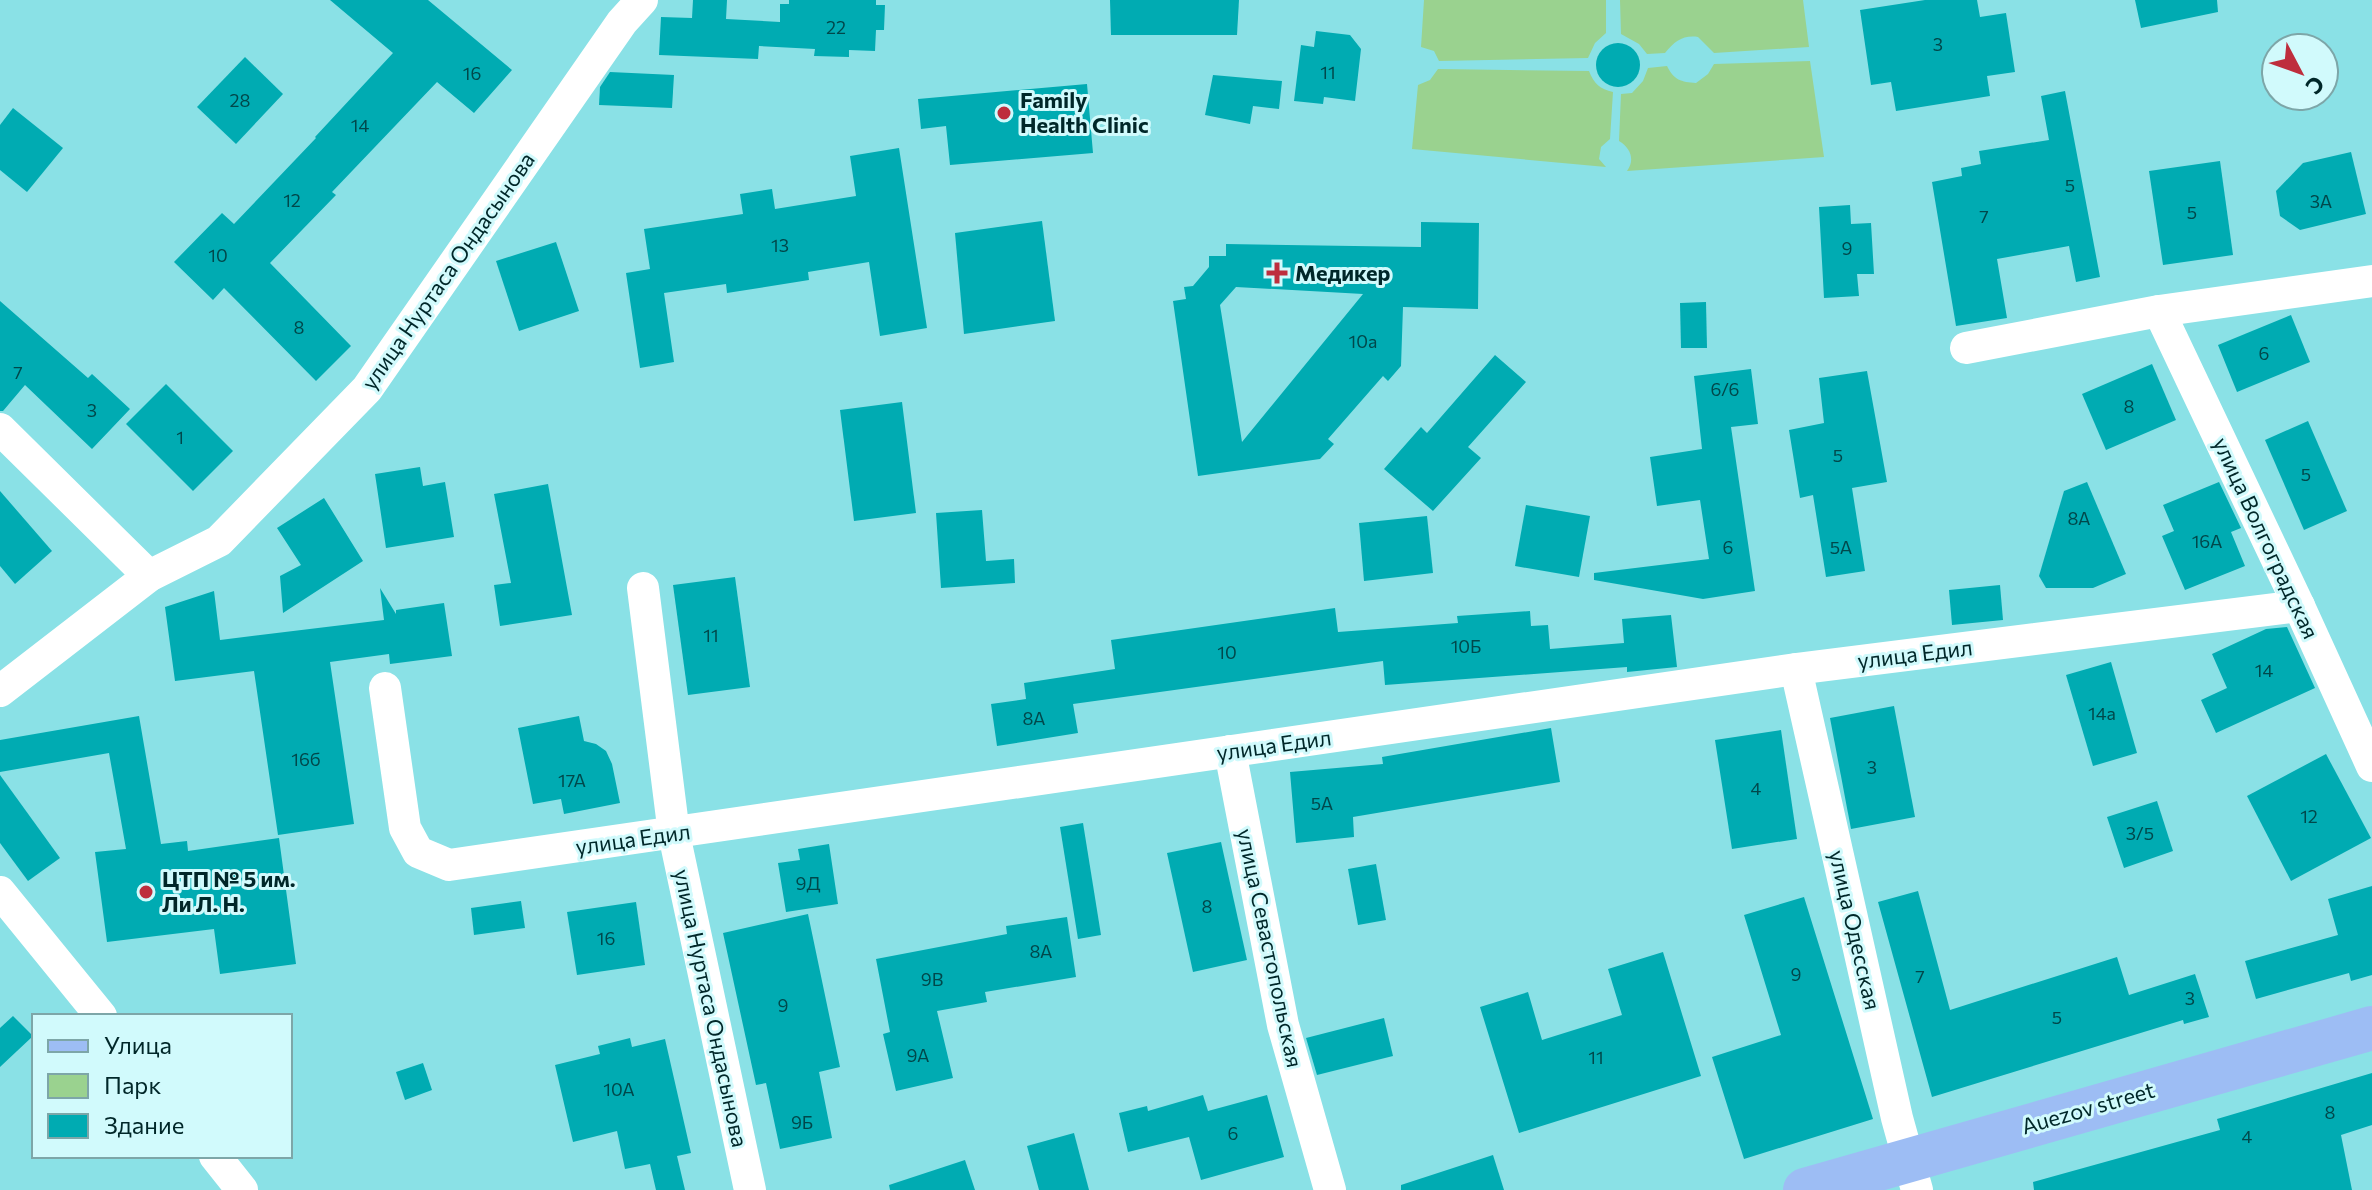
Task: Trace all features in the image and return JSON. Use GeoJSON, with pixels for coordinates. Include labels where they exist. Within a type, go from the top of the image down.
{"type":"FeatureCollection","features":[{"type":"Feature","properties":{"kind":"main road","name":"Auezov street"},"geometry":{"type":"LineString","coordinates":[[1805,1190],[1913,1174],[2372,1028]]}},
{"type":"Feature","properties":{"kind":"street","name":"улица Нуртаса Ондасынова"},"geometry":{"type":"LineString","coordinates":[[0,691],[149,576],[219,541],[367,389],[622,22],[642,0]]}},
{"type":"Feature","properties":{"kind":"street"},"geometry":{"type":"LineString","coordinates":[[1966,348],[2159,311],[2372,281]]}},
{"type":"Feature","properties":{"kind":"street","name":"улица Волгоградская"},"geometry":{"type":"LineString","coordinates":[[2159,311],[2372,766]]}},
{"type":"Feature","properties":{"kind":"street"},"geometry":{"type":"LineString","coordinates":[[0,429],[149,576]]}},
{"type":"Feature","properties":{"kind":"street","name":"улица Нуртаса Ондасынова"},"geometry":{"type":"LineString","coordinates":[[643,588],[674,834],[750,1190]]}},
{"type":"Feature","properties":{"kind":"street","name":"улица Едил"},"geometry":{"type":"LineString","coordinates":[[385,688],[405,828],[418,852],[449,865],[1796,669],[2299,606]]}},
{"type":"Feature","properties":{"kind":"street","name":"улица Одесская"},"geometry":{"type":"LineString","coordinates":[[1796,669],[1897,1118],[1913,1174]]}},
{"type":"Feature","properties":{"kind":"street","name":"улица Севастопольская"},"geometry":{"type":"LineString","coordinates":[[1230,751],[1283,1025],[1330,1190]]}},
{"type":"Feature","properties":{"kind":"street"},"geometry":{"type":"LineString","coordinates":[[0,892],[99,1014]]}},
{"type":"Feature","properties":{"kind":"street"},"geometry":{"type":"LineString","coordinates":[[217,1158],[242,1190]]}},
{"type":"Feature","properties":{"kind":"green space"},"geometry":{"type":"Polygon","coordinates":[[[1424,0],[1606,0],[1606,33],[1595,43],[1588,58],[1439,61],[1434,51],[1421,47],[1424,0]]]}},
{"type":"Feature","properties":{"kind":"green space"},"geometry":{"type":"Polygon","coordinates":[[[1620,0],[1803,0],[1809,47],[1714,53],[1698,37],[1688,37],[1672,45],[1665,53],[1647,54],[1639,44],[1621,34],[1620,0]]]}},
{"type":"Feature","properties":{"kind":"green space"},"geometry":{"type":"Polygon","coordinates":[[[1810,61],[1824,157],[1627,171],[1631,163],[1630,154],[1619,141],[1621,94],[1632,93],[1643,81],[1648,68],[1667,66],[1678,79],[1696,83],[1708,74],[1714,64],[1810,61]]]}},
{"type":"Feature","properties":{"kind":"green space"},"geometry":{"type":"Polygon","coordinates":[[[1438,69],[1589,71],[1598,85],[1613,92],[1610,139],[1601,147],[1599,159],[1606,167],[1412,149],[1418,85],[1430,80],[1438,69]]]}},
{"type":"Feature","properties":{"kind":"building"},"geometry":{"type":"Polygon","coordinates":[[[330,0],[428,0],[512,70],[474,113],[437,82],[332,192],[336,195],[270,263],[351,346],[316,381],[224,288],[213,300],[174,262],[222,213],[234,224],[393,53],[330,0]]]}},
{"type":"Feature","properties":{"kind":"building"},"geometry":{"type":"Polygon","coordinates":[[[693,0],[727,0],[726,19],[780,22],[780,4],[789,4],[789,0],[876,0],[876,5],[885,5],[884,30],[876,30],[875,51],[849,50],[849,57],[814,56],[815,49],[759,46],[758,59],[659,55],[661,17],[692,18],[693,0]]]}},
{"type":"Feature","properties":{"kind":"building"},"geometry":{"type":"Polygon","coordinates":[[[1110,0],[1239,0],[1237,35],[1111,35],[1110,0]]]}},
{"type":"Feature","properties":{"kind":"building"},"geometry":{"type":"Polygon","coordinates":[[[1925,0],[1977,0],[1980,17],[2006,13],[2015,72],[1987,76],[1990,96],[1896,111],[1891,82],[1871,85],[1860,10],[1925,0]]]}},
{"type":"Feature","properties":{"kind":"building"},"geometry":{"type":"Polygon","coordinates":[[[2135,0],[2217,0],[2218,12],[2141,28],[2135,0]]]}},
{"type":"Feature","properties":{"kind":"building"},"geometry":{"type":"Polygon","coordinates":[[[1316,31],[1350,35],[1361,49],[1355,101],[1324,97],[1323,104],[1294,101],[1301,45],[1314,47],[1316,31]]]}},
{"type":"Feature","properties":{"kind":"building"},"geometry":{"type":"Polygon","coordinates":[[[1618,43],[1633,50],[1640,65],[1633,80],[1618,87],[1603,80],[1596,65],[1603,50],[1618,43]]]}},
{"type":"Feature","properties":{"kind":"building"},"geometry":{"type":"Polygon","coordinates":[[[245,57],[283,94],[236,144],[197,107],[245,57]]]}},
{"type":"Feature","properties":{"kind":"building"},"geometry":{"type":"Polygon","coordinates":[[[610,72],[674,75],[672,108],[599,105],[600,87],[610,72]]]}},
{"type":"Feature","properties":{"kind":"building"},"geometry":{"type":"Polygon","coordinates":[[[1213,75],[1282,81],[1279,109],[1253,106],[1250,124],[1205,115],[1213,75]]]}},
{"type":"Feature","properties":{"kind":"building","name":"Family Health Clinic"},"geometry":{"type":"Polygon","coordinates":[[[1087,84],[1093,153],[950,165],[946,126],[921,129],[918,99],[1087,84]]]}},
{"type":"Feature","properties":{"kind":"building"},"geometry":{"type":"Polygon","coordinates":[[[2065,91],[2100,277],[2076,282],[2069,246],[1997,259],[2007,318],[1956,326],[1932,182],[1962,176],[1961,168],[1981,164],[1979,151],[2049,140],[2041,96],[2065,91]]]}},
{"type":"Feature","properties":{"kind":"building"},"geometry":{"type":"Polygon","coordinates":[[[13,108],[63,148],[27,192],[0,170],[0,125],[13,108]]]}},
{"type":"Feature","properties":{"kind":"building"},"geometry":{"type":"Polygon","coordinates":[[[899,148],[927,328],[880,336],[869,262],[808,272],[809,280],[727,293],[726,284],[664,293],[674,362],[640,368],[626,273],[650,269],[644,229],[743,214],[740,194],[772,189],[775,209],[856,196],[850,156],[899,148]]]}},
{"type":"Feature","properties":{"kind":"building"},"geometry":{"type":"Polygon","coordinates":[[[2351,152],[2366,214],[2300,230],[2280,216],[2276,191],[2303,163],[2351,152]]]}},
{"type":"Feature","properties":{"kind":"building"},"geometry":{"type":"Polygon","coordinates":[[[2220,161],[2233,255],[2163,265],[2149,171],[2220,161]]]}},
{"type":"Feature","properties":{"kind":"building"},"geometry":{"type":"Polygon","coordinates":[[[1850,205],[1851,224],[1871,223],[1874,274],[1857,274],[1859,296],[1824,298],[1819,207],[1850,205]]]}},
{"type":"Feature","properties":{"kind":"building"},"geometry":{"type":"Polygon","coordinates":[[[1042,221],[1055,321],[964,334],[955,233],[1042,221]]]}},
{"type":"Feature","properties":{"kind":"building"},"geometry":{"type":"Polygon","coordinates":[[[1421,222],[1479,223],[1478,309],[1403,307],[1401,366],[1388,381],[1383,376],[1328,439],[1334,444],[1320,459],[1198,476],[1173,301],[1186,299],[1184,287],[1193,286],[1209,267],[1209,256],[1226,256],[1226,244],[1421,247],[1421,222]],[[1236,287],[1220,305],[1242,442],[1363,294],[1236,287]]]}},
{"type":"Feature","properties":{"kind":"building"},"geometry":{"type":"Polygon","coordinates":[[[556,242],[579,311],[519,331],[496,261],[556,242]]]}},
{"type":"Feature","properties":{"kind":"building"},"geometry":{"type":"Polygon","coordinates":[[[0,301],[88,378],[92,374],[130,409],[92,449],[25,385],[0,411],[0,301]]]}},
{"type":"Feature","properties":{"kind":"building"},"geometry":{"type":"Polygon","coordinates":[[[1706,302],[1707,348],[1681,348],[1680,303],[1706,302]]]}},
{"type":"Feature","properties":{"kind":"building"},"geometry":{"type":"Polygon","coordinates":[[[2291,315],[2310,362],[2237,392],[2218,345],[2291,315]]]}},
{"type":"Feature","properties":{"kind":"building"},"geometry":{"type":"Polygon","coordinates":[[[1495,355],[1526,382],[1468,447],[1481,458],[1433,511],[1384,469],[1421,427],[1427,433],[1495,355]]]}},
{"type":"Feature","properties":{"kind":"building"},"geometry":{"type":"Polygon","coordinates":[[[2152,364],[2176,420],[2106,450],[2082,394],[2152,364]]]}},
{"type":"Feature","properties":{"kind":"building"},"geometry":{"type":"Polygon","coordinates":[[[1751,369],[1758,424],[1731,427],[1755,591],[1703,599],[1594,580],[1594,573],[1709,559],[1700,500],[1657,506],[1650,457],[1702,449],[1694,376],[1751,369]]]}},
{"type":"Feature","properties":{"kind":"building"},"geometry":{"type":"Polygon","coordinates":[[[1867,371],[1887,482],[1852,488],[1865,571],[1826,577],[1813,495],[1800,498],[1789,430],[1824,423],[1819,378],[1867,371]]]}},
{"type":"Feature","properties":{"kind":"building"},"geometry":{"type":"Polygon","coordinates":[[[166,384],[233,451],[193,491],[126,424],[166,384]]]}},
{"type":"Feature","properties":{"kind":"building"},"geometry":{"type":"Polygon","coordinates":[[[902,402],[916,513],[854,521],[840,410],[902,402]]]}},
{"type":"Feature","properties":{"kind":"building"},"geometry":{"type":"Polygon","coordinates":[[[2308,421],[2347,511],[2304,530],[2265,440],[2308,421]]]}},
{"type":"Feature","properties":{"kind":"building"},"geometry":{"type":"Polygon","coordinates":[[[420,467],[423,486],[445,482],[454,537],[386,548],[375,474],[420,467]]]}},
{"type":"Feature","properties":{"kind":"building"},"geometry":{"type":"Polygon","coordinates":[[[2087,482],[2126,574],[2093,588],[2046,588],[2039,576],[2064,491],[2087,482]]]}},
{"type":"Feature","properties":{"kind":"building"},"geometry":{"type":"Polygon","coordinates":[[[2219,482],[2241,528],[2231,532],[2245,566],[2185,590],[2162,536],[2174,531],[2163,505],[2219,482]]]}},
{"type":"Feature","properties":{"kind":"building"},"geometry":{"type":"Polygon","coordinates":[[[548,484],[572,615],[500,626],[494,585],[511,583],[494,494],[548,484]]]}},
{"type":"Feature","properties":{"kind":"building"},"geometry":{"type":"Polygon","coordinates":[[[0,491],[52,551],[15,584],[0,566],[0,491]]]}},
{"type":"Feature","properties":{"kind":"building"},"geometry":{"type":"Polygon","coordinates":[[[324,498],[363,561],[283,613],[280,576],[301,565],[277,528],[324,498]]]}},
{"type":"Feature","properties":{"kind":"building"},"geometry":{"type":"Polygon","coordinates":[[[1526,505],[1590,516],[1579,577],[1515,566],[1526,505]]]}},
{"type":"Feature","properties":{"kind":"building"},"geometry":{"type":"Polygon","coordinates":[[[982,510],[986,561],[1014,559],[1015,583],[941,588],[936,513],[982,510]]]}},
{"type":"Feature","properties":{"kind":"building"},"geometry":{"type":"Polygon","coordinates":[[[1427,516],[1433,573],[1364,581],[1359,523],[1427,516]]]}},
{"type":"Feature","properties":{"kind":"building"},"geometry":{"type":"Polygon","coordinates":[[[735,577],[750,687],[688,695],[673,585],[735,577]]]}},
{"type":"Feature","properties":{"kind":"building"},"geometry":{"type":"Polygon","coordinates":[[[2000,585],[2003,620],[1952,625],[1949,590],[2000,585]]]}},
{"type":"Feature","properties":{"kind":"building"},"geometry":{"type":"Polygon","coordinates":[[[380,588],[396,614],[396,610],[444,603],[452,656],[390,664],[389,654],[330,662],[354,824],[278,835],[254,671],[175,681],[165,607],[214,591],[220,640],[384,620],[380,588]]]}},
{"type":"Feature","properties":{"kind":"building"},"geometry":{"type":"Polygon","coordinates":[[[1335,608],[1338,632],[1458,623],[1457,616],[1530,611],[1531,626],[1548,625],[1550,649],[1624,643],[1622,619],[1671,615],[1677,667],[1627,672],[1627,667],[1385,685],[1383,661],[1073,704],[1078,733],[997,746],[991,704],[1026,699],[1024,683],[1115,669],[1111,640],[1335,608]]]}},
{"type":"Feature","properties":{"kind":"building"},"geometry":{"type":"Polygon","coordinates":[[[2287,627],[2315,688],[2216,733],[2201,700],[2227,688],[2212,654],[2266,629],[2287,627]]]}},
{"type":"Feature","properties":{"kind":"building"},"geometry":{"type":"Polygon","coordinates":[[[2111,662],[2137,753],[2093,766],[2066,675],[2111,662]]]}},
{"type":"Feature","properties":{"kind":"building"},"geometry":{"type":"Polygon","coordinates":[[[1894,706],[1915,817],[1851,829],[1830,718],[1894,706]]]}},
{"type":"Feature","properties":{"kind":"building"},"geometry":{"type":"Polygon","coordinates":[[[139,716],[161,844],[187,841],[188,851],[279,838],[296,964],[220,974],[214,929],[107,942],[95,852],[126,849],[109,753],[0,772],[0,740],[139,716]]]}},
{"type":"Feature","properties":{"kind":"building"},"geometry":{"type":"Polygon","coordinates":[[[579,716],[584,741],[606,751],[612,764],[620,803],[564,814],[561,799],[533,804],[518,728],[579,716]]]}},
{"type":"Feature","properties":{"kind":"building"},"geometry":{"type":"Polygon","coordinates":[[[1551,728],[1560,782],[1353,817],[1354,837],[1296,843],[1290,772],[1383,764],[1382,757],[1551,728]]]}},
{"type":"Feature","properties":{"kind":"building"},"geometry":{"type":"Polygon","coordinates":[[[1781,730],[1797,839],[1732,849],[1715,740],[1781,730]]]}},
{"type":"Feature","properties":{"kind":"building"},"geometry":{"type":"Polygon","coordinates":[[[2326,754],[2371,838],[2291,881],[2247,796],[2326,754]]]}},
{"type":"Feature","properties":{"kind":"building"},"geometry":{"type":"Polygon","coordinates":[[[0,775],[60,858],[28,881],[0,843],[0,775]]]}},
{"type":"Feature","properties":{"kind":"building"},"geometry":{"type":"Polygon","coordinates":[[[2157,801],[2173,851],[2124,868],[2107,817],[2157,801]]]}},
{"type":"Feature","properties":{"kind":"building"},"geometry":{"type":"Polygon","coordinates":[[[1083,823],[1101,935],[1078,939],[1060,827],[1083,823]]]}},
{"type":"Feature","properties":{"kind":"building"},"geometry":{"type":"Polygon","coordinates":[[[1221,842],[1247,960],[1193,972],[1167,853],[1221,842]]]}},
{"type":"Feature","properties":{"kind":"building"},"geometry":{"type":"Polygon","coordinates":[[[829,844],[838,904],[786,912],[778,863],[800,860],[798,849],[829,844]]]}},
{"type":"Feature","properties":{"kind":"building"},"geometry":{"type":"Polygon","coordinates":[[[1376,864],[1386,920],[1358,925],[1348,869],[1376,864]]]}},
{"type":"Feature","properties":{"kind":"building"},"geometry":{"type":"Polygon","coordinates":[[[2372,886],[2372,975],[2351,981],[2349,973],[2256,999],[2245,961],[2338,935],[2328,899],[2372,886]]]}},
{"type":"Feature","properties":{"kind":"building"},"geometry":{"type":"Polygon","coordinates":[[[1918,891],[1950,1010],[2117,957],[2129,995],[2195,974],[2209,1017],[2184,1024],[2183,1020],[1932,1097],[1878,902],[1918,891]]]}},
{"type":"Feature","properties":{"kind":"building"},"geometry":{"type":"Polygon","coordinates":[[[1804,897],[1873,1119],[1744,1159],[1712,1057],[1781,1035],[1744,915],[1804,897]]]}},
{"type":"Feature","properties":{"kind":"building"},"geometry":{"type":"Polygon","coordinates":[[[521,901],[525,928],[474,935],[471,908],[521,901]]]}},
{"type":"Feature","properties":{"kind":"building"},"geometry":{"type":"Polygon","coordinates":[[[636,902],[645,965],[577,975],[567,912],[636,902]]]}},
{"type":"Feature","properties":{"kind":"building"},"geometry":{"type":"Polygon","coordinates":[[[808,914],[840,1067],[819,1072],[832,1138],[780,1149],[766,1083],[756,1085],[723,933],[808,914]]]}},
{"type":"Feature","properties":{"kind":"building"},"geometry":{"type":"Polygon","coordinates":[[[1067,917],[1076,977],[985,992],[987,1002],[937,1011],[953,1078],[896,1091],[883,1034],[890,1032],[876,959],[1007,934],[1006,926],[1067,917]]]}},
{"type":"Feature","properties":{"kind":"building"},"geometry":{"type":"Polygon","coordinates":[[[1663,952],[1701,1076],[1519,1133],[1480,1007],[1528,992],[1542,1040],[1622,1015],[1608,969],[1663,952]]]}},
{"type":"Feature","properties":{"kind":"building"},"geometry":{"type":"Polygon","coordinates":[[[13,1016],[32,1037],[0,1067],[0,1028],[13,1016]]]}},
{"type":"Feature","properties":{"kind":"building"},"geometry":{"type":"Polygon","coordinates":[[[1384,1018],[1393,1056],[1317,1075],[1306,1038],[1384,1018]]]}},
{"type":"Feature","properties":{"kind":"building"},"geometry":{"type":"Polygon","coordinates":[[[630,1038],[632,1047],[665,1039],[691,1153],[677,1156],[685,1190],[656,1190],[650,1164],[625,1169],[617,1131],[573,1142],[555,1065],[600,1054],[598,1046],[630,1038]]]}},
{"type":"Feature","properties":{"kind":"building"},"geometry":{"type":"Polygon","coordinates":[[[423,1063],[432,1090],[405,1100],[396,1072],[423,1063]]]}},
{"type":"Feature","properties":{"kind":"building"},"geometry":{"type":"Polygon","coordinates":[[[2372,1073],[2372,1125],[2341,1135],[2352,1190],[2034,1190],[2033,1182],[2220,1130],[2217,1119],[2372,1073]]]}},
{"type":"Feature","properties":{"kind":"building"},"geometry":{"type":"Polygon","coordinates":[[[1203,1095],[1208,1111],[1267,1095],[1284,1157],[1201,1180],[1189,1137],[1128,1152],[1119,1113],[1147,1106],[1148,1111],[1203,1095]]]}},
{"type":"Feature","properties":{"kind":"building"},"geometry":{"type":"Polygon","coordinates":[[[1074,1133],[1089,1190],[1039,1190],[1027,1146],[1074,1133]]]}},
{"type":"Feature","properties":{"kind":"building"},"geometry":{"type":"Polygon","coordinates":[[[1493,1155],[1504,1190],[1401,1190],[1401,1185],[1493,1155]]]}},
{"type":"Feature","properties":{"kind":"building"},"geometry":{"type":"Polygon","coordinates":[[[965,1160],[975,1190],[890,1190],[889,1185],[965,1160]]]}},
{"type":"Feature","properties":{"kind":"place","name":"Family Health Clinic"},"geometry":{"type":"Point","coordinates":[1004,113]}},
{"type":"Feature","properties":{"kind":"place","name":"Медикер"},"geometry":{"type":"Point","coordinates":[1277,273]}},
{"type":"Feature","properties":{"kind":"place","name":"ЦТП № 5 им. Ли Л. Н."},"geometry":{"type":"Point","coordinates":[146,892]}}]}
